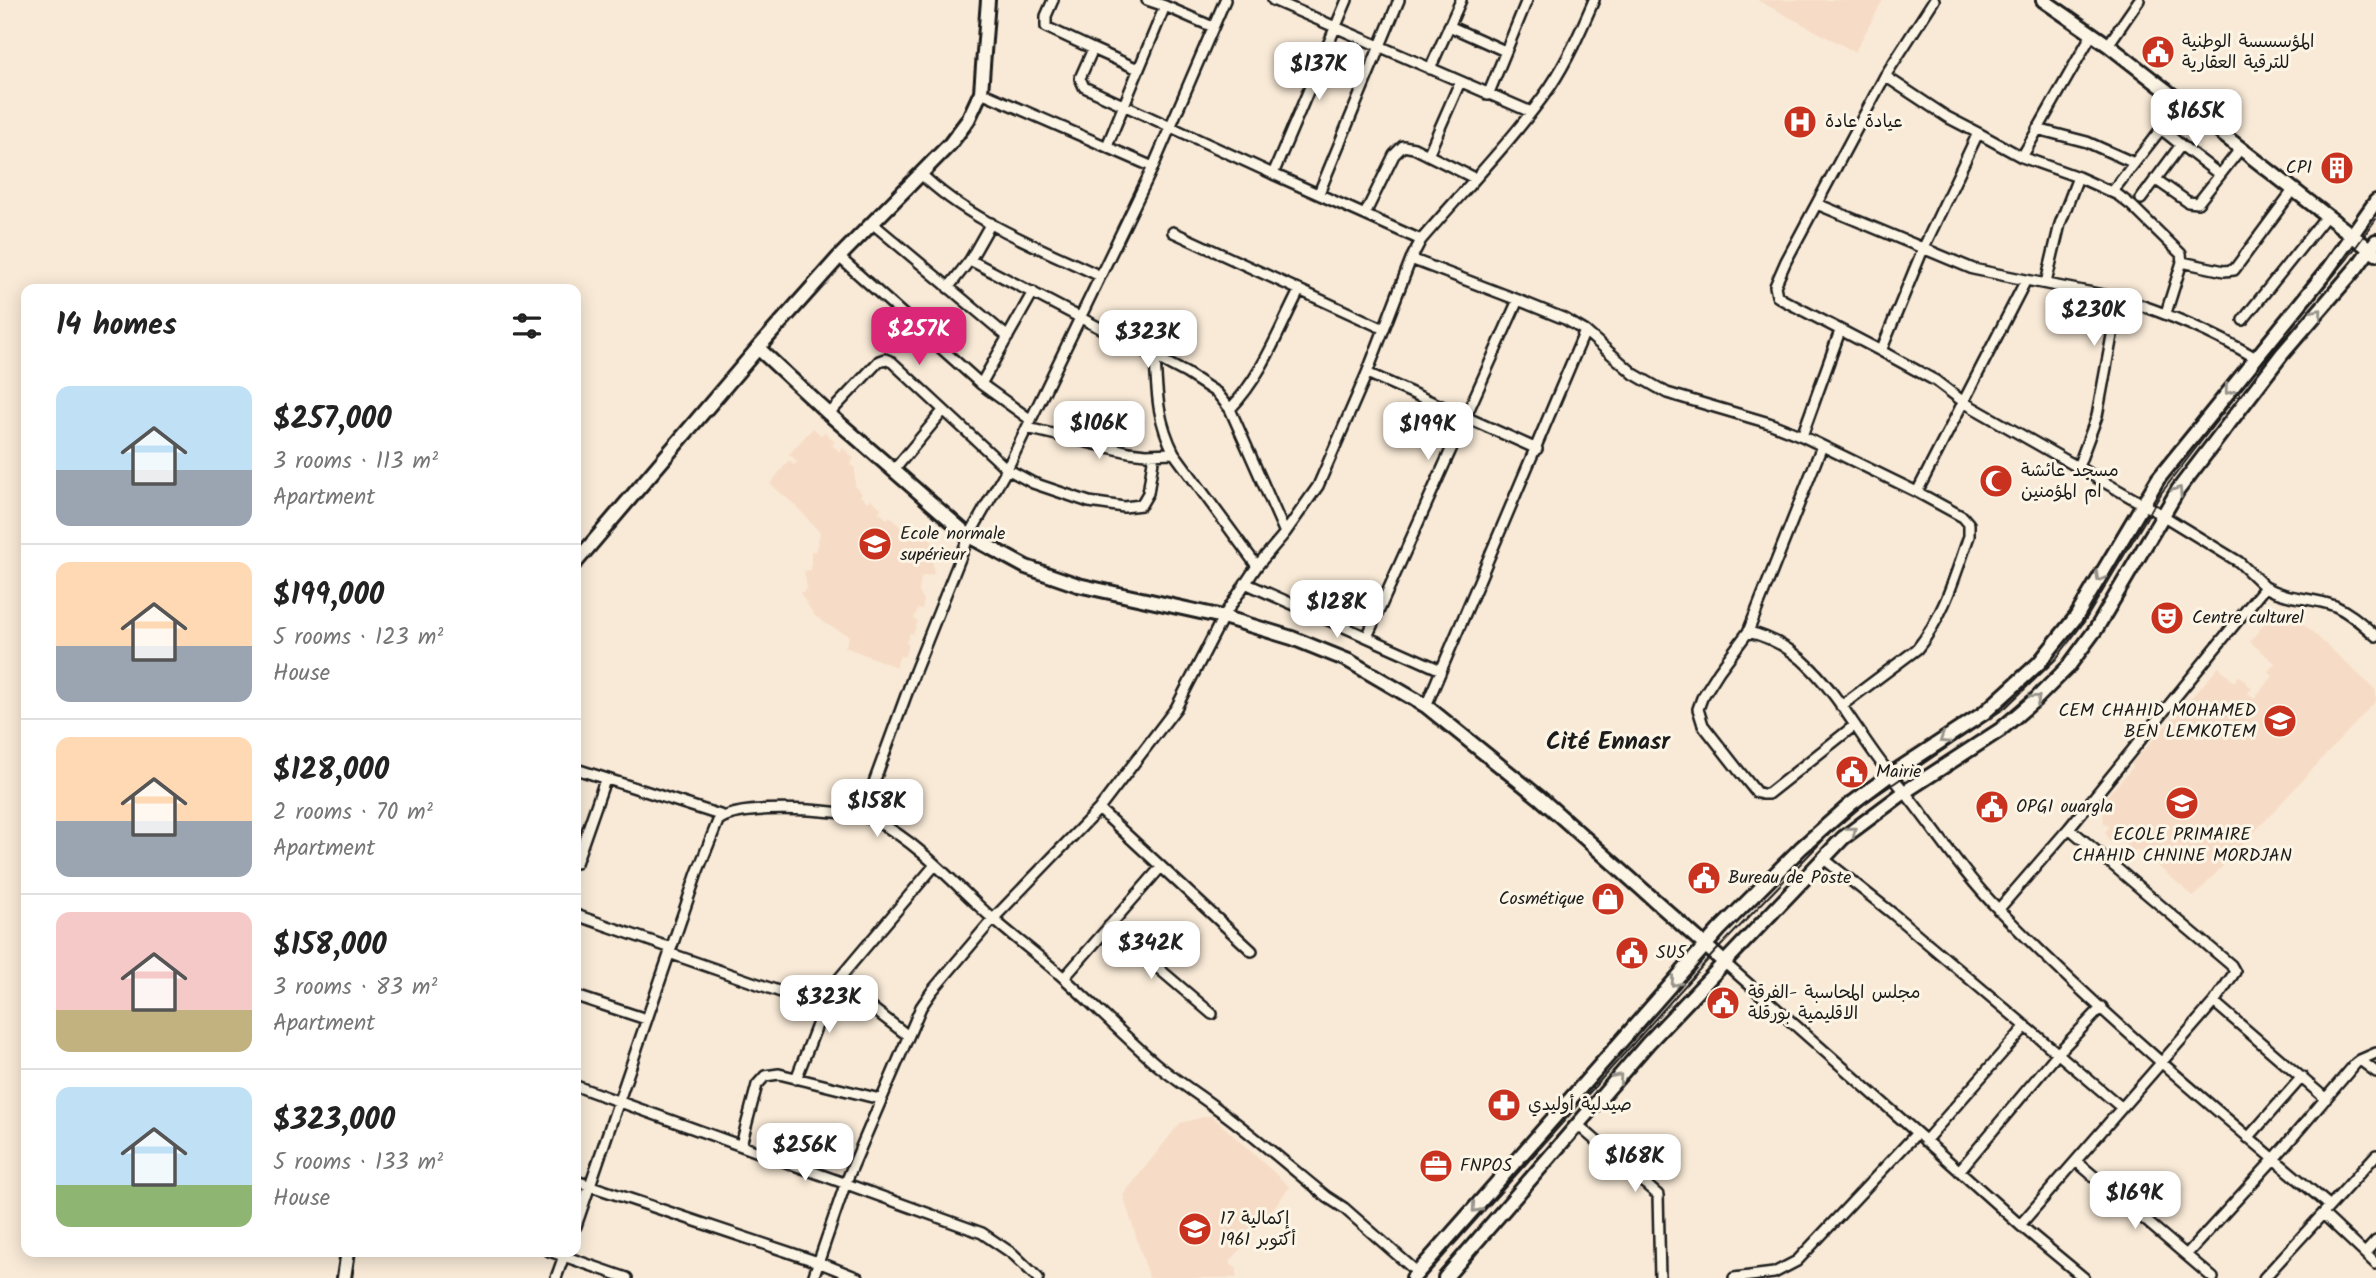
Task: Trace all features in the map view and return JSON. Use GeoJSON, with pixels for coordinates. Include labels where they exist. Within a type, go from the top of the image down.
{"type":"FeatureCollection","features":[{"type":"Feature","properties":{"kind":"street"},"geometry":{"type":"LineString","coordinates":[[581,556],[758,348],[839,257],[950,144],[968,120],[981,92],[988,0]]}},
{"type":"Feature","properties":{"kind":"street"},"geometry":{"type":"LineString","coordinates":[[1053,0],[1046,16],[1046,27],[1138,69]]}},
{"type":"Feature","properties":{"kind":"street"},"geometry":{"type":"LineString","coordinates":[[1147,0],[1213,27]]}},
{"type":"Feature","properties":{"kind":"street"},"geometry":{"type":"LineString","coordinates":[[862,815],[969,536],[1007,469],[1153,167],[1225,0]]}},
{"type":"Feature","properties":{"kind":"street"},"geometry":{"type":"LineString","coordinates":[[1273,0],[1531,112]]}},
{"type":"Feature","properties":{"kind":"street"},"geometry":{"type":"LineString","coordinates":[[1273,174],[1347,0]]}},
{"type":"Feature","properties":{"kind":"street"},"geometry":{"type":"LineString","coordinates":[[1319,193],[1399,0]]}},
{"type":"Feature","properties":{"kind":"street"},"geometry":{"type":"LineString","coordinates":[[1430,69],[1461,0]]}},
{"type":"Feature","properties":{"kind":"street"},"geometry":{"type":"LineString","coordinates":[[1488,94],[1527,0]]}},
{"type":"Feature","properties":{"kind":"street"},"geometry":{"type":"LineString","coordinates":[[813,1278],[846,1182],[880,1099],[907,1035],[932,990],[993,919],[1099,809],[1176,708],[1223,617],[1257,566],[1285,533],[1318,486],[1421,240],[1531,112],[1562,68],[1594,0]]}},
{"type":"Feature","properties":{"kind":"street"},"geometry":{"type":"LineString","coordinates":[[1934,0],[1885,76],[1781,271],[1775,293],[1783,300],[1936,381],[1965,403],[2162,515],[2239,562],[2265,587],[2286,597],[2336,607],[2357,619],[2376,636]]}},
{"type":"Feature","properties":{"kind":"street"},"geometry":{"type":"LineString","coordinates":[[1445,1278],[1648,1043],[1824,859],[1855,829],[1906,791],[2000,730],[2068,667],[2096,629],[2178,490],[2282,354],[2374,248],[2327,215],[2108,45],[2043,0]]}},
{"type":"Feature","properties":{"kind":"street"},"geometry":{"type":"LineString","coordinates":[[2108,45],[2139,0]]}},
{"type":"Feature","properties":{"kind":"street"},"geometry":{"type":"LineString","coordinates":[[1107,145],[1165,6]]}},
{"type":"Feature","properties":{"kind":"street"},"geometry":{"type":"LineString","coordinates":[[1449,26],[1504,51]]}},
{"type":"Feature","properties":{"kind":"street"},"geometry":{"type":"LineString","coordinates":[[2022,157],[2092,34]]}},
{"type":"Feature","properties":{"kind":"street"},"geometry":{"type":"LineString","coordinates":[[1093,49],[1080,78],[1084,87],[1421,240]]}},
{"type":"Feature","properties":{"kind":"street"},"geometry":{"type":"LineString","coordinates":[[1885,76],[1947,117],[2022,157],[2112,192],[2132,206],[2180,253],[2182,262],[2166,313]]}},
{"type":"Feature","properties":{"kind":"street"},"geometry":{"type":"LineString","coordinates":[[1428,155],[1460,82]]}},
{"type":"Feature","properties":{"kind":"street"},"geometry":{"type":"LineString","coordinates":[[981,92],[1153,167]]}},
{"type":"Feature","properties":{"kind":"street"},"geometry":{"type":"LineString","coordinates":[[2112,192],[2183,103]]}},
{"type":"Feature","properties":{"kind":"street"},"geometry":{"type":"LineString","coordinates":[[2161,129],[2220,175]]}},
{"type":"Feature","properties":{"kind":"street"},"geometry":{"type":"LineString","coordinates":[[2037,130],[2087,142],[2134,163]]}},
{"type":"Feature","properties":{"kind":"street"},"geometry":{"type":"LineString","coordinates":[[1881,351],[1923,249],[1978,133]]}},
{"type":"Feature","properties":{"kind":"street"},"geometry":{"type":"LineString","coordinates":[[2141,199],[2182,145]]}},
{"type":"Feature","properties":{"kind":"street"},"geometry":{"type":"LineString","coordinates":[[1365,214],[1397,150],[1404,146],[1474,178]]}},
{"type":"Feature","properties":{"kind":"street"},"geometry":{"type":"LineString","coordinates":[[2155,178],[2195,204],[2202,200],[2241,148]]}},
{"type":"Feature","properties":{"kind":"street"},"geometry":{"type":"LineString","coordinates":[[920,173],[948,196],[991,223],[1100,276]]}},
{"type":"Feature","properties":{"kind":"street"},"geometry":{"type":"LineString","coordinates":[[2046,284],[2060,224],[2078,177]]}},
{"type":"Feature","properties":{"kind":"street"},"geometry":{"type":"LineString","coordinates":[[2182,262],[2224,271],[2235,269],[2294,189]]}},
{"type":"Feature","properties":{"kind":"street"},"geometry":{"type":"LineString","coordinates":[[581,771],[723,816],[772,810],[862,815],[878,821],[935,865],[1156,1063],[1344,1208],[1415,1276],[1706,946],[1801,848],[1851,804],[1891,774],[1984,713],[2039,663],[2076,617],[2158,480],[2325,274],[2376,201]]}},
{"type":"Feature","properties":{"kind":"street"},"geometry":{"type":"LineString","coordinates":[[1817,204],[1983,272],[2119,298],[2166,313],[2256,358]]}},
{"type":"Feature","properties":{"kind":"street"},"geometry":{"type":"LineString","coordinates":[[2243,320],[2327,215]]}},
{"type":"Feature","properties":{"kind":"street"},"geometry":{"type":"LineString","coordinates":[[872,223],[1008,337]]}},
{"type":"Feature","properties":{"kind":"street"},"geometry":{"type":"LineString","coordinates":[[948,288],[970,260],[991,223]]}},
{"type":"Feature","properties":{"kind":"street"},"geometry":{"type":"LineString","coordinates":[[1173,232],[1382,328]]}},
{"type":"Feature","properties":{"kind":"street"},"geometry":{"type":"LineString","coordinates":[[839,257],[1029,424],[1129,452],[1174,453]]}},
{"type":"Feature","properties":{"kind":"street"},"geometry":{"type":"LineString","coordinates":[[1411,259],[1565,319],[1585,331],[1634,373],[1667,393],[1759,420],[1802,436],[1963,517],[1969,524],[1969,537],[1940,614],[1926,638],[1917,649],[1841,706]]}},
{"type":"Feature","properties":{"kind":"street"},"geometry":{"type":"LineString","coordinates":[[970,260],[1155,357],[1217,393],[1230,409],[1285,533]]}},
{"type":"Feature","properties":{"kind":"street"},"geometry":{"type":"LineString","coordinates":[[1917,492],[2026,281]]}},
{"type":"Feature","properties":{"kind":"street"},"geometry":{"type":"LineString","coordinates":[[1230,409],[1259,372],[1299,291]]}},
{"type":"Feature","properties":{"kind":"street"},"geometry":{"type":"LineString","coordinates":[[981,384],[1033,292]]}},
{"type":"Feature","properties":{"kind":"street"},"geometry":{"type":"LineString","coordinates":[[2078,467],[2097,416],[2119,298]]}},
{"type":"Feature","properties":{"kind":"street"},"geometry":{"type":"LineString","coordinates":[[1367,637],[1518,300]]}},
{"type":"Feature","properties":{"kind":"street"},"geometry":{"type":"LineString","coordinates":[[1426,706],[1585,331]]}},
{"type":"Feature","properties":{"kind":"street"},"geometry":{"type":"LineString","coordinates":[[1802,436],[1840,331]]}},
{"type":"Feature","properties":{"kind":"street"},"geometry":{"type":"LineString","coordinates":[[758,348],[829,415],[969,536],[1026,567],[1078,585],[1223,617],[1323,649],[1385,680],[1426,706],[1540,798],[2020,1226],[2084,1278]]}},
{"type":"Feature","properties":{"kind":"street"},"geometry":{"type":"LineString","coordinates":[[1155,357],[1158,411],[1165,435],[1174,453],[1257,566]]}},
{"type":"Feature","properties":{"kind":"street"},"geometry":{"type":"LineString","coordinates":[[829,415],[879,361],[885,359],[892,362],[1007,469],[1033,484],[1058,493],[1089,502],[1141,505],[1147,497],[1154,454]]}},
{"type":"Feature","properties":{"kind":"street"},"geometry":{"type":"LineString","coordinates":[[1367,373],[1537,449]]}},
{"type":"Feature","properties":{"kind":"street"},"geometry":{"type":"LineString","coordinates":[[894,470],[943,411]]}},
{"type":"Feature","properties":{"kind":"street"},"geometry":{"type":"LineString","coordinates":[[1822,446],[1748,632],[1719,671],[1698,709],[1703,725],[1756,792],[1762,794],[1768,793],[1855,725]]}},
{"type":"Feature","properties":{"kind":"street"},"geometry":{"type":"LineString","coordinates":[[1245,583],[1441,670]]}},
{"type":"Feature","properties":{"kind":"street"},"geometry":{"type":"LineString","coordinates":[[1998,910],[2069,828],[2265,587]]}},
{"type":"Feature","properties":{"kind":"street"},"geometry":{"type":"LineString","coordinates":[[1748,632],[1766,637],[1794,652],[1818,675],[1939,837],[1998,910],[2160,1062],[2274,1159],[2327,1210],[2376,1264]]}},
{"type":"Feature","properties":{"kind":"street"},"geometry":{"type":"LineString","coordinates":[[581,849],[605,780]]}},
{"type":"Feature","properties":{"kind":"street"},"geometry":{"type":"LineString","coordinates":[[1099,809],[1252,951]]}},
{"type":"Feature","properties":{"kind":"street"},"geometry":{"type":"LineString","coordinates":[[581,1213],[713,829],[723,816]]}},
{"type":"Feature","properties":{"kind":"street"},"geometry":{"type":"LineString","coordinates":[[2020,1226],[2234,976],[2233,967],[2069,828]]}},
{"type":"Feature","properties":{"kind":"street"},"geometry":{"type":"LineString","coordinates":[[1824,859],[2122,1108]]}},
{"type":"Feature","properties":{"kind":"street"},"geometry":{"type":"LineString","coordinates":[[796,1079],[836,981],[935,865]]}},
{"type":"Feature","properties":{"kind":"street"},"geometry":{"type":"LineString","coordinates":[[1064,978],[1161,867]]}},
{"type":"Feature","properties":{"kind":"street"},"geometry":{"type":"LineString","coordinates":[[581,917],[824,1007]]}},
{"type":"Feature","properties":{"kind":"street"},"geometry":{"type":"LineString","coordinates":[[1110,926],[1212,1014]]}},
{"type":"Feature","properties":{"kind":"street"},"geometry":{"type":"LineString","coordinates":[[836,981],[907,1035]]}},
{"type":"Feature","properties":{"kind":"street"},"geometry":{"type":"LineString","coordinates":[[581,998],[646,1019]]}},
{"type":"Feature","properties":{"kind":"street"},"geometry":{"type":"LineString","coordinates":[[2214,1002],[2326,1099]]}},
{"type":"Feature","properties":{"kind":"street"},"geometry":{"type":"LineString","coordinates":[[1959,1171],[2058,1053],[2102,1007]]}},
{"type":"Feature","properties":{"kind":"street"},"geometry":{"type":"LineString","coordinates":[[1925,1141],[2026,1026]]}},
{"type":"Feature","properties":{"kind":"street"},"geometry":{"type":"LineString","coordinates":[[2186,1255],[2360,1060],[2376,1053]]}},
{"type":"Feature","properties":{"kind":"street"},"geometry":{"type":"LineString","coordinates":[[2360,1060],[2376,1072]]}},
{"type":"Feature","properties":{"kind":"street"},"geometry":{"type":"LineString","coordinates":[[741,1145],[757,1085],[765,1076],[779,1074],[880,1099]]}},
{"type":"Feature","properties":{"kind":"street"},"geometry":{"type":"LineString","coordinates":[[2248,1138],[2302,1077]]}},
{"type":"Feature","properties":{"kind":"street"},"geometry":{"type":"LineString","coordinates":[[581,1088],[982,1233],[1013,1254],[1038,1278]]}},
{"type":"Feature","properties":{"kind":"street"},"geometry":{"type":"LineString","coordinates":[[1578,1125],[1658,1195],[1660,1278]]}},
{"type":"Feature","properties":{"kind":"street"},"geometry":{"type":"LineString","coordinates":[[1734,1278],[1774,1273],[1797,1261],[1917,1133]]}},
{"type":"Feature","properties":{"kind":"street"},"geometry":{"type":"LineString","coordinates":[[2264,1278],[2376,1155]]}},
{"type":"Feature","properties":{"kind":"street"},"geometry":{"type":"LineString","coordinates":[[2076,1161],[2213,1278]]}},
{"type":"Feature","properties":{"kind":"street"},"geometry":{"type":"LineString","coordinates":[[581,1183],[818,1262],[858,1278]]}},
{"type":"Feature","properties":{"kind":"street"},"geometry":{"type":"LineString","coordinates":[[2365,1253],[2376,1241]]}},
{"type":"Feature","properties":{"kind":"street"},"geometry":{"type":"LineString","coordinates":[[344,1278],[347,1257]]}},
{"type":"Feature","properties":{"kind":"street"},"geometry":{"type":"LineString","coordinates":[[556,1278],[564,1257]]}},
{"type":"Feature","properties":{"kind":"street"},"geometry":{"type":"LineString","coordinates":[[573,1257],[627,1278]]}},
{"type":"Feature","properties":{"kind":"shaded area"},"geometry":{"type":"Polygon","coordinates":[[[1757,0],[1883,0],[1855,52],[1757,0]]]}},
{"type":"Feature","properties":{"kind":"shaded area","name":"Ecole normale supérieur"},"geometry":{"type":"Polygon","coordinates":[[[813,428],[821,435],[825,432],[835,442],[832,445],[840,452],[843,448],[854,458],[850,464],[855,468],[855,487],[862,493],[860,496],[868,502],[871,499],[881,508],[879,512],[887,519],[890,516],[903,530],[910,527],[912,533],[921,530],[924,536],[930,534],[936,558],[932,558],[934,574],[921,577],[919,592],[924,600],[922,609],[918,609],[914,619],[918,621],[906,643],[909,645],[904,657],[900,656],[896,667],[845,647],[849,636],[814,615],[800,593],[807,589],[804,571],[811,570],[811,551],[815,552],[820,533],[796,506],[770,484],[789,460],[794,465],[797,462],[789,454],[813,428]]]}},
{"type":"Feature","properties":{"kind":"shaded area"},"geometry":{"type":"Polygon","coordinates":[[[2276,608],[2292,622],[2296,617],[2376,690],[2376,701],[2194,897],[2139,850],[2133,851],[2117,838],[2110,842],[2105,832],[2109,827],[2104,823],[2103,815],[2106,810],[2101,806],[2103,800],[2133,767],[2131,764],[2219,667],[2234,682],[2239,675],[2252,688],[2248,693],[2254,698],[2273,676],[2268,671],[2275,663],[2250,642],[2276,608]]]}},
{"type":"Feature","properties":{"kind":"shaded area","name":"إكمالية 17 أكتوبر 1961"},"geometry":{"type":"Polygon","coordinates":[[[1211,1115],[1290,1187],[1229,1263],[1237,1269],[1236,1278],[1149,1278],[1123,1195],[1180,1123],[1211,1115]]]}},
{"type":"Feature","properties":{"kind":"tram line"},"geometry":{"type":"LineString","coordinates":[[1424,1278],[1714,953],[1830,833],[1865,803],[2005,708],[2056,659],[2084,622],[2162,492],[2376,219]]}},
{"type":"Feature","properties":{"kind":"place","name":"المؤسسسة الوطنية للترقية العقارية"},"geometry":{"type":"Point","coordinates":[2158,52]}},
{"type":"Feature","properties":{"kind":"place","name":"عيادة عادة"},"geometry":{"type":"Point","coordinates":[1800,122]}},
{"type":"Feature","properties":{"kind":"place","name":"CPI"},"geometry":{"type":"Point","coordinates":[2337,168]}},
{"type":"Feature","properties":{"kind":"place","name":"مسجد عائشة ام المؤمنين"},"geometry":{"type":"Point","coordinates":[1996,481]}},
{"type":"Feature","properties":{"kind":"place","name":"Ecole normale supérieur"},"geometry":{"type":"Point","coordinates":[875,544]}},
{"type":"Feature","properties":{"kind":"place","name":"Centre culturel"},"geometry":{"type":"Point","coordinates":[2167,618]}},
{"type":"Feature","properties":{"kind":"place","name":"CEM CHAHID MOHAMED BEN LEMKOTEM"},"geometry":{"type":"Point","coordinates":[2280,721]}},
{"type":"Feature","properties":{"kind":"place","name":"Mairie"},"geometry":{"type":"Point","coordinates":[1852,772]}},
{"type":"Feature","properties":{"kind":"place","name":"ECOLE PRIMAIRE CHAHID CHNINE MORDJAN"},"geometry":{"type":"Point","coordinates":[2182,803]}},
{"type":"Feature","properties":{"kind":"place","name":"OPGI ouargla"},"geometry":{"type":"Point","coordinates":[1992,807]}},
{"type":"Feature","properties":{"kind":"place","name":"Bureau de Poste"},"geometry":{"type":"Point","coordinates":[1704,878]}},
{"type":"Feature","properties":{"kind":"place","name":"Cosmétique"},"geometry":{"type":"Point","coordinates":[1608,899]}},
{"type":"Feature","properties":{"kind":"place","name":"SU5"},"geometry":{"type":"Point","coordinates":[1632,953]}},
{"type":"Feature","properties":{"kind":"place","name":"مجلس المحاسبة -الفرقة الاقليمية بورقلة"},"geometry":{"type":"Point","coordinates":[1723,1003]}},
{"type":"Feature","properties":{"kind":"place","name":"صيدلية أوليدي"},"geometry":{"type":"Point","coordinates":[1504,1105]}},
{"type":"Feature","properties":{"kind":"place","name":"FNPOS"},"geometry":{"type":"Point","coordinates":[1436,1166]}},
{"type":"Feature","properties":{"kind":"place","name":"إكمالية 17 أكتوبر 1961"},"geometry":{"type":"Point","coordinates":[1195,1229]}},
{"type":"Feature","properties":{"kind":"district","name":"Cité Ennasr"},"geometry":{"type":"Point","coordinates":[1608,742]}}]}
